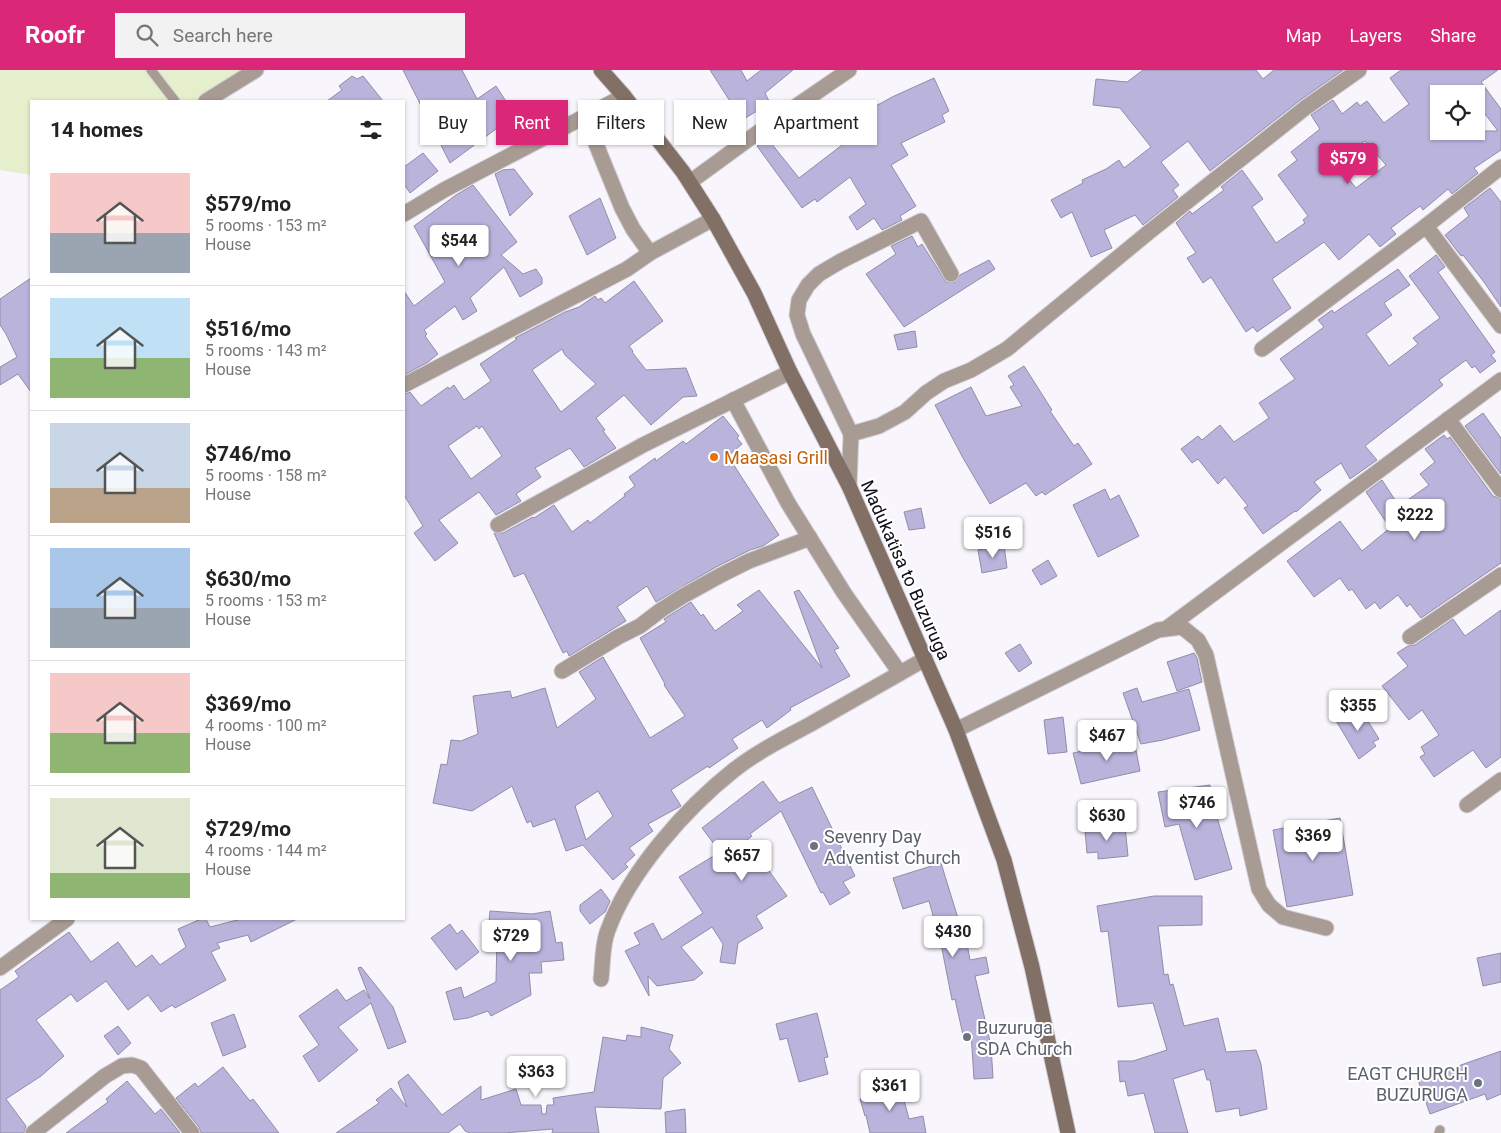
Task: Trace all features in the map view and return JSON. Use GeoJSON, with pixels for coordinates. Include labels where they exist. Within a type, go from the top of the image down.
{"type":"FeatureCollection","features":[{"type":"Feature","properties":{"kind":"main road","name":"Madukatisa to Buzuruga"},"geometry":{"type":"LineString","coordinates":[[600,70],[624,96],[690,182],[713,218],[754,293],[790,372],[849,486],[956,730],[1004,860],[1032,967],[1068,1133]]}},
{"type":"Feature","properties":{"kind":"street"},"geometry":{"type":"LineString","coordinates":[[208,100],[256,70]]}},
{"type":"Feature","properties":{"kind":"street"},"geometry":{"type":"LineString","coordinates":[[690,182],[849,70]]}},
{"type":"Feature","properties":{"kind":"street"},"geometry":{"type":"LineString","coordinates":[[851,434],[878,426],[905,412],[926,393],[944,381],[971,370],[1007,349],[1219,176],[1305,108],[1359,70]]}},
{"type":"Feature","properties":{"kind":"street"},"geometry":{"type":"LineString","coordinates":[[617,100],[624,96]]}},
{"type":"Feature","properties":{"kind":"street"},"geometry":{"type":"LineString","coordinates":[[405,213],[444,190],[578,121]]}},
{"type":"Feature","properties":{"kind":"street"},"geometry":{"type":"LineString","coordinates":[[596,145],[622,208],[633,229],[650,253]]}},
{"type":"Feature","properties":{"kind":"street"},"geometry":{"type":"LineString","coordinates":[[1262,349],[1426,226],[1501,167]]}},
{"type":"Feature","properties":{"kind":"street"},"geometry":{"type":"LineString","coordinates":[[405,384],[627,269],[650,253],[713,218]]}},
{"type":"Feature","properties":{"kind":"street"},"geometry":{"type":"LineString","coordinates":[[849,486],[851,434],[803,334],[797,315],[799,300],[808,285],[819,274],[921,221],[950,274]]}},
{"type":"Feature","properties":{"kind":"street"},"geometry":{"type":"LineString","coordinates":[[1426,226],[1501,326]]}},
{"type":"Feature","properties":{"kind":"street"},"geometry":{"type":"LineString","coordinates":[[498,525],[643,445],[790,372]]}},
{"type":"Feature","properties":{"kind":"street"},"geometry":{"type":"LineString","coordinates":[[1166,629],[1501,380]]}},
{"type":"Feature","properties":{"kind":"street"},"geometry":{"type":"LineString","coordinates":[[733,400],[788,503],[844,593],[900,673]]}},
{"type":"Feature","properties":{"kind":"street"},"geometry":{"type":"LineString","coordinates":[[1448,419],[1501,490]]}},
{"type":"Feature","properties":{"kind":"street"},"geometry":{"type":"LineString","coordinates":[[562,671],[640,626],[683,596],[749,561],[810,538]]}},
{"type":"Feature","properties":{"kind":"street"},"geometry":{"type":"LineString","coordinates":[[1410,638],[1501,575]]}},
{"type":"Feature","properties":{"kind":"street"},"geometry":{"type":"LineString","coordinates":[[956,730],[1158,630],[1182,628],[1198,640],[1206,655],[1259,889],[1269,905],[1283,917],[1326,928]]}},
{"type":"Feature","properties":{"kind":"street"},"geometry":{"type":"LineString","coordinates":[[601,978],[607,932],[624,893],[644,864],[676,825],[734,770],[764,749],[924,659]]}},
{"type":"Feature","properties":{"kind":"street"},"geometry":{"type":"LineString","coordinates":[[1467,805],[1501,780]]}},
{"type":"Feature","properties":{"kind":"street"},"geometry":{"type":"LineString","coordinates":[[0,968],[66,920]]}},
{"type":"Feature","properties":{"kind":"street"},"geometry":{"type":"LineString","coordinates":[[33,1133],[105,1076],[122,1066],[132,1065],[141,1068],[192,1133]]}},
{"type":"Feature","properties":{"kind":"lane"},"geometry":{"type":"LineString","coordinates":[[151,70],[173,100]]}},
{"type":"Feature","properties":{"kind":"green space"},"geometry":{"type":"Polygon","coordinates":[[[0,70],[255,70],[212,100],[30,100],[30,175],[0,170],[0,70]]]}},
{"type":"Feature","properties":{"kind":"building"},"geometry":{"type":"Polygon","coordinates":[[[403,70],[462,70],[477,99],[496,86],[505,100],[496,100],[496,129],[486,136],[486,100],[420,100],[420,104],[403,70]]]}},
{"type":"Feature","properties":{"kind":"building"},"geometry":{"type":"Polygon","coordinates":[[[710,70],[741,70],[747,81],[761,70],[793,70],[765,93],[768,100],[756,100],[756,112],[746,118],[746,100],[729,100],[710,70]]]}},
{"type":"Feature","properties":{"kind":"building"},"geometry":{"type":"Polygon","coordinates":[[[1143,70],[1256,70],[1263,79],[1274,70],[1343,70],[1299,101],[1210,171],[1188,141],[1161,162],[1179,185],[1173,190],[1178,197],[1143,225],[1135,215],[1104,230],[1112,248],[1091,257],[1072,212],[1061,218],[1051,200],[1083,183],[1082,180],[1106,169],[1119,160],[1124,168],[1151,147],[1120,108],[1093,105],[1096,79],[1127,82],[1143,70]]]}},
{"type":"Feature","properties":{"kind":"building"},"geometry":{"type":"Polygon","coordinates":[[[1401,70],[1498,70],[1481,82],[1483,85],[1430,85],[1430,140],[1485,140],[1485,131],[1498,131],[1485,114],[1485,87],[1501,109],[1501,150],[1474,168],[1478,173],[1452,194],[1448,189],[1423,210],[1420,206],[1391,228],[1396,234],[1380,247],[1369,234],[1339,260],[1324,242],[1272,279],[1291,308],[1257,332],[1253,327],[1246,332],[1211,277],[1203,283],[1187,258],[1196,253],[1176,223],[1190,211],[1192,214],[1224,190],[1221,187],[1242,170],[1263,199],[1252,207],[1276,243],[1305,223],[1303,220],[1308,216],[1278,175],[1297,160],[1291,152],[1320,129],[1311,115],[1333,100],[1342,114],[1357,102],[1360,106],[1367,101],[1384,123],[1409,104],[1390,78],[1401,70]],[[1365,141],[1334,161],[1356,188],[1386,165],[1365,141]]]}},
{"type":"Feature","properties":{"kind":"building"},"geometry":{"type":"Polygon","coordinates":[[[352,76],[357,79],[363,76],[382,100],[328,100],[342,90],[339,86],[352,76]]]}},
{"type":"Feature","properties":{"kind":"building"},"geometry":{"type":"Polygon","coordinates":[[[934,78],[949,111],[942,115],[945,122],[901,143],[908,155],[891,165],[916,206],[900,216],[902,220],[882,230],[874,218],[857,230],[849,217],[866,204],[850,177],[817,202],[815,199],[802,208],[757,146],[773,145],[799,178],[842,145],[877,145],[877,105],[934,78]]]}},
{"type":"Feature","properties":{"kind":"building"},"geometry":{"type":"Polygon","coordinates":[[[441,145],[474,145],[450,163],[441,145]]]}},
{"type":"Feature","properties":{"kind":"building"},"geometry":{"type":"Polygon","coordinates":[[[423,153],[438,171],[410,193],[405,186],[405,166],[423,153]]]}},
{"type":"Feature","properties":{"kind":"building"},"geometry":{"type":"Polygon","coordinates":[[[514,169],[533,194],[510,216],[495,174],[503,170],[514,169]]]}},
{"type":"Feature","properties":{"kind":"building"},"geometry":{"type":"Polygon","coordinates":[[[473,185],[517,242],[501,255],[523,274],[536,269],[542,278],[542,284],[520,297],[504,267],[470,298],[477,311],[463,320],[455,306],[424,330],[427,334],[425,336],[438,354],[428,362],[405,374],[405,292],[414,306],[445,282],[414,226],[473,185]]]}},
{"type":"Feature","properties":{"kind":"building"},"geometry":{"type":"Polygon","coordinates":[[[1490,188],[1501,202],[1501,307],[1463,255],[1461,256],[1445,235],[1469,216],[1464,208],[1490,188]]]}},
{"type":"Feature","properties":{"kind":"building"},"geometry":{"type":"Polygon","coordinates":[[[600,198],[616,238],[587,255],[569,216],[600,198]]]}},
{"type":"Feature","properties":{"kind":"building"},"geometry":{"type":"Polygon","coordinates":[[[912,236],[918,247],[922,244],[946,282],[955,282],[960,275],[989,260],[995,269],[904,327],[866,274],[896,254],[891,246],[912,236]]]}},
{"type":"Feature","properties":{"kind":"building"},"geometry":{"type":"Polygon","coordinates":[[[1436,255],[1445,267],[1438,272],[1495,352],[1491,355],[1496,361],[1480,373],[1475,366],[1472,368],[1466,360],[1439,380],[1443,385],[1365,446],[1377,460],[1350,479],[1341,463],[1314,482],[1321,490],[1296,512],[1263,534],[1244,508],[1248,506],[1225,477],[1218,484],[1198,459],[1192,463],[1181,449],[1198,436],[1202,440],[1220,425],[1234,442],[1269,418],[1259,403],[1295,379],[1280,359],[1324,327],[1318,320],[1332,310],[1334,313],[1398,269],[1410,285],[1384,303],[1392,315],[1366,334],[1389,366],[1418,344],[1413,338],[1440,318],[1409,276],[1436,255]]]}},
{"type":"Feature","properties":{"kind":"building"},"geometry":{"type":"Polygon","coordinates":[[[30,279],[30,391],[18,374],[0,385],[0,367],[17,357],[0,325],[0,299],[30,279]]]}},
{"type":"Feature","properties":{"kind":"building"},"geometry":{"type":"Polygon","coordinates":[[[634,281],[663,321],[629,346],[632,352],[646,370],[686,368],[697,396],[683,397],[651,425],[624,395],[596,418],[616,448],[584,467],[570,448],[535,468],[541,477],[516,494],[521,501],[496,515],[479,492],[439,520],[458,543],[435,561],[414,533],[423,526],[405,497],[405,394],[410,392],[421,406],[448,387],[449,389],[454,385],[464,400],[491,381],[480,364],[517,339],[515,338],[565,312],[579,307],[595,296],[598,300],[601,298],[605,303],[634,281]],[[562,349],[532,370],[561,412],[596,384],[565,355],[562,349]],[[477,426],[448,446],[471,479],[502,456],[482,426],[479,429],[477,426]]]}},
{"type":"Feature","properties":{"kind":"building"},"geometry":{"type":"Polygon","coordinates":[[[915,331],[917,347],[898,350],[894,335],[915,331]]]}},
{"type":"Feature","properties":{"kind":"building"},"geometry":{"type":"Polygon","coordinates":[[[1024,366],[1052,410],[1050,411],[1074,446],[1078,443],[1092,464],[1045,495],[1042,492],[1036,496],[1026,483],[990,504],[935,405],[971,387],[986,416],[1022,406],[1010,387],[1014,385],[1008,376],[1024,366]]]}},
{"type":"Feature","properties":{"kind":"building"},"geometry":{"type":"Polygon","coordinates":[[[1483,413],[1501,438],[1501,474],[1465,426],[1483,413]]]}},
{"type":"Feature","properties":{"kind":"building"},"geometry":{"type":"Polygon","coordinates":[[[723,416],[739,436],[737,438],[742,444],[728,456],[779,535],[763,546],[750,550],[716,567],[656,602],[647,586],[617,607],[626,621],[569,656],[567,651],[563,653],[524,573],[514,577],[494,533],[503,533],[534,518],[554,505],[572,532],[588,520],[590,523],[635,486],[629,477],[655,458],[656,461],[683,441],[686,444],[723,416]]]}},
{"type":"Feature","properties":{"kind":"building"},"geometry":{"type":"Polygon","coordinates":[[[1444,435],[1447,439],[1450,437],[1493,496],[1501,499],[1501,563],[1421,618],[1410,604],[1407,607],[1398,595],[1380,609],[1375,602],[1366,609],[1352,589],[1349,591],[1340,578],[1314,597],[1287,561],[1340,521],[1362,551],[1390,528],[1366,492],[1382,480],[1399,506],[1429,485],[1420,474],[1435,462],[1425,449],[1444,435]]]}},
{"type":"Feature","properties":{"kind":"building"},"geometry":{"type":"Polygon","coordinates":[[[1105,489],[1110,500],[1119,495],[1139,536],[1098,557],[1073,505],[1105,489]]]}},
{"type":"Feature","properties":{"kind":"building"},"geometry":{"type":"Polygon","coordinates":[[[921,508],[925,528],[909,530],[904,512],[921,508]]]}},
{"type":"Feature","properties":{"kind":"building"},"geometry":{"type":"Polygon","coordinates":[[[1004,545],[1007,568],[982,573],[978,550],[1004,545]]]}},
{"type":"Feature","properties":{"kind":"building"},"geometry":{"type":"Polygon","coordinates":[[[1048,560],[1057,576],[1041,585],[1032,570],[1048,560]]]}},
{"type":"Feature","properties":{"kind":"building"},"geometry":{"type":"Polygon","coordinates":[[[759,590],[822,668],[794,592],[799,590],[839,648],[834,650],[850,676],[790,708],[791,710],[767,728],[762,720],[732,739],[738,748],[709,768],[708,766],[671,790],[681,806],[648,824],[653,831],[629,848],[635,855],[625,864],[628,867],[613,880],[583,845],[566,851],[555,819],[533,827],[531,821],[527,823],[512,786],[472,811],[433,803],[441,764],[447,765],[451,740],[461,741],[478,734],[473,696],[510,691],[512,698],[545,688],[557,728],[596,699],[579,672],[603,657],[650,738],[685,716],[664,685],[640,638],[666,622],[664,619],[691,602],[701,616],[703,614],[715,631],[743,611],[737,605],[759,590]],[[598,791],[575,806],[586,840],[613,816],[598,791]]]}},
{"type":"Feature","properties":{"kind":"building"},"geometry":{"type":"Polygon","coordinates":[[[1501,610],[1501,757],[1486,768],[1473,750],[1434,777],[1420,757],[1425,754],[1421,747],[1439,735],[1422,710],[1409,720],[1382,686],[1408,666],[1397,653],[1408,646],[1415,645],[1453,619],[1465,636],[1501,610]]]}},
{"type":"Feature","properties":{"kind":"building"},"geometry":{"type":"Polygon","coordinates":[[[1020,644],[1032,663],[1019,672],[1005,653],[1020,644]]]}},
{"type":"Feature","properties":{"kind":"building"},"geometry":{"type":"Polygon","coordinates":[[[1194,653],[1197,658],[1202,682],[1177,691],[1167,662],[1194,653]]]}},
{"type":"Feature","properties":{"kind":"building"},"geometry":{"type":"Polygon","coordinates":[[[1137,688],[1142,702],[1189,689],[1200,730],[1141,744],[1123,693],[1137,688]]]}},
{"type":"Feature","properties":{"kind":"building"},"geometry":{"type":"Polygon","coordinates":[[[1360,708],[1379,739],[1373,742],[1376,746],[1359,759],[1335,719],[1360,708]]]}},
{"type":"Feature","properties":{"kind":"building"},"geometry":{"type":"Polygon","coordinates":[[[1063,717],[1067,752],[1048,754],[1044,720],[1063,717]]]}},
{"type":"Feature","properties":{"kind":"building"},"geometry":{"type":"Polygon","coordinates":[[[1134,740],[1140,771],[1081,784],[1073,753],[1134,740]]]}},
{"type":"Feature","properties":{"kind":"building"},"geometry":{"type":"Polygon","coordinates":[[[763,781],[779,803],[812,787],[855,876],[843,882],[850,893],[830,905],[823,892],[821,893],[781,811],[750,834],[752,836],[747,840],[787,896],[756,916],[763,928],[738,943],[735,964],[720,962],[723,944],[712,927],[681,947],[703,973],[694,980],[657,986],[648,976],[649,996],[625,951],[640,944],[634,933],[653,923],[662,940],[703,913],[679,877],[720,852],[702,828],[763,781]]]}},
{"type":"Feature","properties":{"kind":"building"},"geometry":{"type":"Polygon","coordinates":[[[1210,785],[1214,818],[1217,817],[1232,869],[1195,880],[1179,824],[1165,827],[1158,792],[1210,785]]]}},
{"type":"Feature","properties":{"kind":"building"},"geometry":{"type":"Polygon","coordinates":[[[1340,818],[1353,895],[1287,907],[1273,830],[1340,818]]]}},
{"type":"Feature","properties":{"kind":"building"},"geometry":{"type":"Polygon","coordinates":[[[1125,826],[1128,856],[1098,859],[1098,852],[1087,853],[1085,830],[1125,826]]]}},
{"type":"Feature","properties":{"kind":"building"},"geometry":{"type":"Polygon","coordinates":[[[941,863],[961,928],[964,928],[970,960],[986,957],[989,973],[975,976],[991,1046],[993,1078],[974,1079],[971,1033],[963,1035],[955,999],[952,1000],[941,944],[929,901],[903,909],[893,878],[941,863]]]}},
{"type":"Feature","properties":{"kind":"building"},"geometry":{"type":"Polygon","coordinates":[[[601,889],[610,901],[605,912],[590,924],[580,911],[580,905],[601,889]]]}},
{"type":"Feature","properties":{"kind":"building"},"geometry":{"type":"Polygon","coordinates":[[[1154,896],[1202,896],[1202,925],[1158,926],[1164,975],[1168,974],[1170,985],[1173,984],[1184,1026],[1218,1018],[1226,1052],[1256,1050],[1261,1064],[1267,1109],[1240,1116],[1239,1108],[1216,1112],[1210,1080],[1207,1080],[1204,1069],[1173,1079],[1188,1133],[1155,1133],[1144,1093],[1128,1096],[1125,1081],[1120,1082],[1118,1061],[1133,1061],[1167,1050],[1153,1003],[1118,1007],[1108,931],[1101,932],[1097,906],[1154,896]]]}},
{"type":"Feature","properties":{"kind":"building"},"geometry":{"type":"Polygon","coordinates":[[[490,911],[532,914],[550,911],[556,943],[562,942],[564,960],[541,962],[542,973],[529,973],[531,995],[491,1016],[488,1011],[468,1018],[454,1020],[446,992],[461,987],[464,998],[496,982],[497,938],[487,945],[490,911]]]}},
{"type":"Feature","properties":{"kind":"building"},"geometry":{"type":"Polygon","coordinates":[[[199,920],[206,920],[210,927],[237,920],[295,920],[251,942],[248,935],[217,943],[220,948],[211,952],[226,980],[175,1008],[172,1005],[161,1012],[148,995],[128,1010],[106,981],[77,1002],[71,994],[36,1020],[64,1056],[41,1076],[6,1099],[26,1126],[24,1133],[0,1133],[0,990],[19,977],[15,971],[69,932],[91,962],[118,942],[136,967],[152,955],[160,965],[186,947],[178,929],[199,920]]]}},
{"type":"Feature","properties":{"kind":"building"},"geometry":{"type":"Polygon","coordinates":[[[450,924],[457,934],[462,930],[479,952],[456,970],[431,938],[450,924]]]}},
{"type":"Feature","properties":{"kind":"building"},"geometry":{"type":"Polygon","coordinates":[[[1501,953],[1501,982],[1483,986],[1477,958],[1501,953]]]}},
{"type":"Feature","properties":{"kind":"building"},"geometry":{"type":"Polygon","coordinates":[[[361,967],[393,1007],[406,1042],[388,1049],[371,1003],[338,1027],[358,1050],[319,1082],[303,1056],[319,1045],[299,1016],[337,989],[346,1001],[364,990],[370,999],[358,968],[361,967]]]}},
{"type":"Feature","properties":{"kind":"building"},"geometry":{"type":"Polygon","coordinates":[[[817,1013],[828,1057],[824,1058],[828,1074],[799,1082],[787,1038],[780,1040],[776,1024],[817,1013]]]}},
{"type":"Feature","properties":{"kind":"building"},"geometry":{"type":"Polygon","coordinates":[[[234,1014],[246,1047],[223,1056],[211,1023],[234,1014]]]}},
{"type":"Feature","properties":{"kind":"building"},"geometry":{"type":"Polygon","coordinates":[[[118,1026],[131,1043],[118,1055],[104,1036],[118,1026]]]}},
{"type":"Feature","properties":{"kind":"building"},"geometry":{"type":"Polygon","coordinates":[[[641,1027],[673,1035],[669,1049],[681,1063],[663,1078],[661,1109],[595,1107],[599,1133],[552,1133],[553,1129],[504,1133],[470,1133],[465,1131],[460,1124],[448,1133],[336,1133],[379,1103],[376,1100],[391,1088],[407,1107],[398,1082],[408,1074],[442,1115],[481,1086],[481,1100],[516,1089],[521,1105],[541,1105],[542,1114],[546,1114],[547,1105],[554,1105],[553,1098],[594,1092],[603,1037],[626,1041],[627,1035],[641,1037],[641,1027]]]}},
{"type":"Feature","properties":{"kind":"building"},"geometry":{"type":"Polygon","coordinates":[[[1501,1051],[1501,1094],[1487,1100],[1485,1094],[1430,1114],[1418,1080],[1501,1051]]]}},
{"type":"Feature","properties":{"kind":"building"},"geometry":{"type":"Polygon","coordinates":[[[223,1067],[250,1101],[253,1099],[279,1133],[201,1133],[199,1127],[176,1098],[195,1083],[198,1087],[223,1067]]]}},
{"type":"Feature","properties":{"kind":"building"},"geometry":{"type":"Polygon","coordinates":[[[127,1081],[155,1114],[161,1109],[180,1133],[66,1133],[108,1102],[106,1099],[127,1081]]]}},
{"type":"Feature","properties":{"kind":"building"},"geometry":{"type":"Polygon","coordinates":[[[899,1081],[909,1119],[923,1116],[926,1133],[870,1133],[860,1099],[870,1096],[868,1089],[899,1081]]]}},
{"type":"Feature","properties":{"kind":"building"},"geometry":{"type":"Polygon","coordinates":[[[685,1109],[686,1133],[666,1133],[665,1112],[685,1109]]]}},
{"type":"Feature","properties":{"kind":"place","name":"Maasasi Grill"},"geometry":{"type":"Point","coordinates":[714,457]}},
{"type":"Feature","properties":{"kind":"place","name":"Sevenry Day Adventist Church"},"geometry":{"type":"Point","coordinates":[814,846]}},
{"type":"Feature","properties":{"kind":"place","name":"Buzuruga SDA Church"},"geometry":{"type":"Point","coordinates":[967,1037]}},
{"type":"Feature","properties":{"kind":"place","name":"EAGT CHURCH BUZURUGA"},"geometry":{"type":"Point","coordinates":[1478,1083]}}]}
